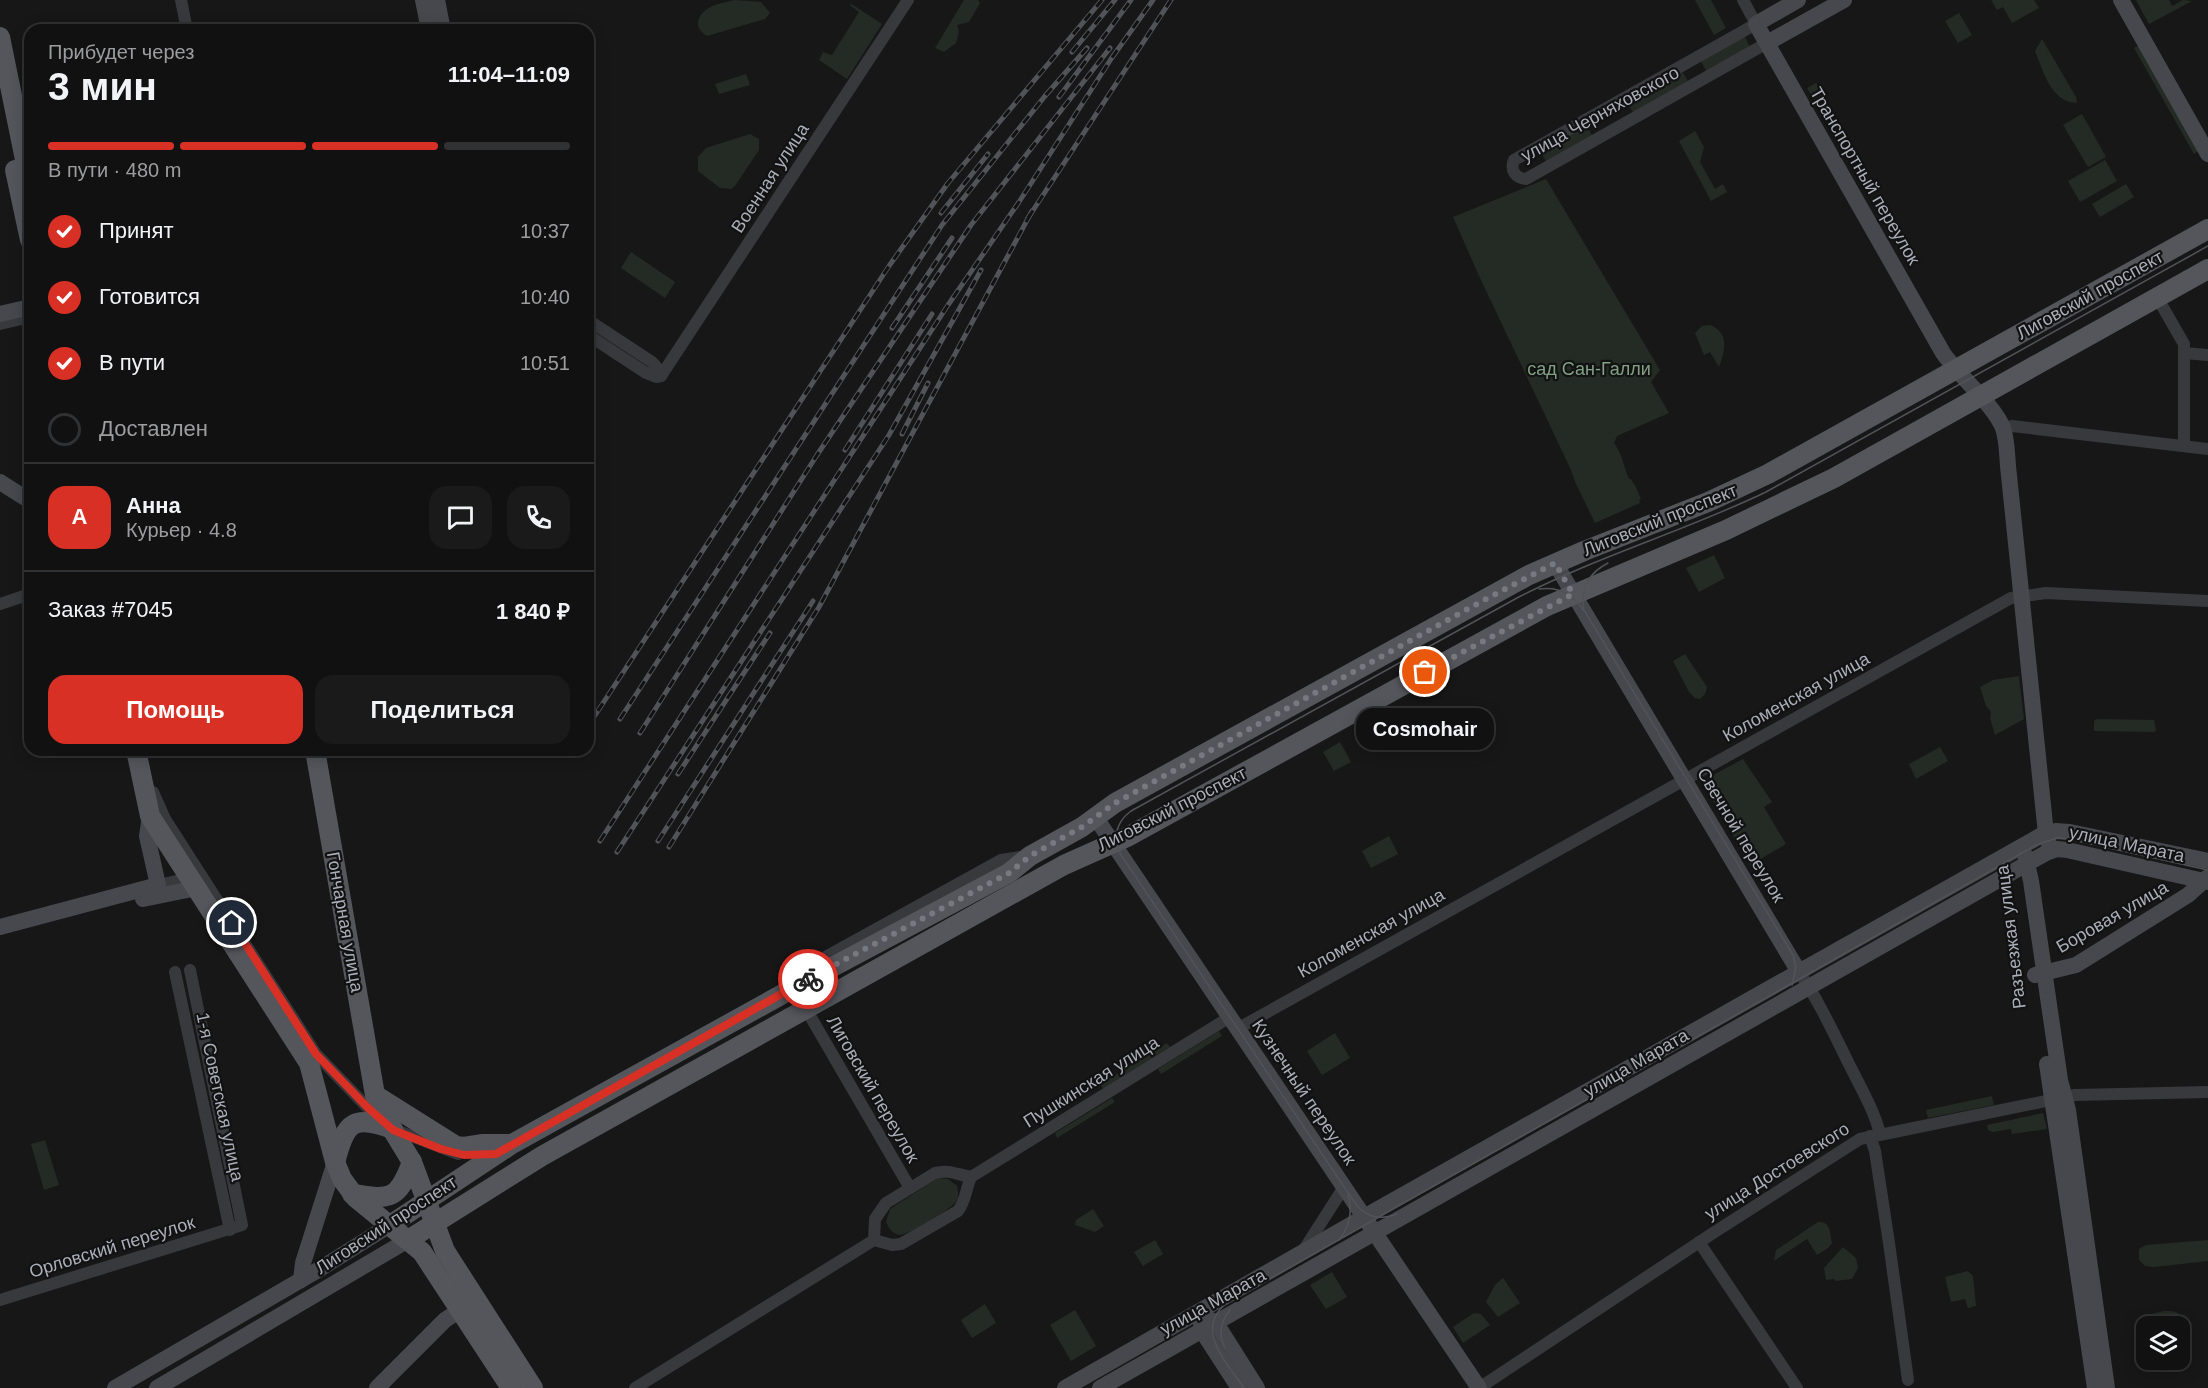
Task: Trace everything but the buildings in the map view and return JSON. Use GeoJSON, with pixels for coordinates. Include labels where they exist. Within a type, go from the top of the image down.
{"type":"FeatureCollection","features":[{"type":"Feature","properties":{"kind":"main road"},"geometry":{"type":"LineString","coordinates":[[0,37],[24,134]]}},
{"type":"Feature","properties":{"kind":"main road"},"geometry":{"type":"LineString","coordinates":[[0,98],[24,212]]}},
{"type":"Feature","properties":{"kind":"main road","name":"Лиговский проспект"},"geometry":{"type":"LineString","coordinates":[[408,1240],[542,1156],[1091,852],[1099,829],[1115,803],[1503,589],[1555,563],[1760,479],[2208,229]]}},
{"type":"Feature","properties":{"kind":"main road","name":"Лиговский проспект"},"geometry":{"type":"LineString","coordinates":[[390,1225],[504,1149],[808,980],[1009,873],[1030,856],[1099,829],[1129,836],[1492,636],[1573,594],[1704,540],[1845,472],[2208,269]]}},
{"type":"Feature","properties":{"kind":"main road"},"geometry":{"type":"LineString","coordinates":[[137,756],[150,816],[198,884],[309,1063],[335,1162],[342,1179],[352,1194],[408,1240],[426,1258],[511,1388]]}},
{"type":"Feature","properties":{"kind":"main road","name":"Гончарная улица"},"geometry":{"type":"LineString","coordinates":[[316,756],[375,1095],[393,1130]]}},
{"type":"Feature","properties":{"kind":"main road"},"geometry":{"type":"LineString","coordinates":[[647,1069],[659,1090]]}},
{"type":"Feature","properties":{"kind":"main road"},"geometry":{"type":"LineString","coordinates":[[375,1095],[456,1146],[504,1149]]}},
{"type":"Feature","properties":{"kind":"main road"},"geometry":{"type":"LineString","coordinates":[[335,1162],[342,1137],[356,1124],[368,1122],[393,1130],[412,1162],[445,1251],[533,1388]]}},
{"type":"Feature","properties":{"kind":"main road"},"geometry":{"type":"LineString","coordinates":[[352,1194],[382,1197],[396,1192],[403,1185],[412,1162]]}},
{"type":"Feature","properties":{"kind":"main road"},"geometry":{"type":"LineString","coordinates":[[408,1240],[427,1199]]}},
{"type":"Feature","properties":{"kind":"street"},"geometry":{"type":"LineString","coordinates":[[181,0],[186,24]]}},
{"type":"Feature","properties":{"kind":"street"},"geometry":{"type":"LineString","coordinates":[[423,0],[428,24]]}},
{"type":"Feature","properties":{"kind":"street"},"geometry":{"type":"LineString","coordinates":[[437,0],[442,24]]}},
{"type":"Feature","properties":{"kind":"street","name":"Военная улица"},"geometry":{"type":"LineString","coordinates":[[661,376],[908,0]]}},
{"type":"Feature","properties":{"kind":"street","name":"Транспортный переулок"},"geometry":{"type":"LineString","coordinates":[[1743,0],[1943,353],[1955,370],[1985,394],[2007,426]]}},
{"type":"Feature","properties":{"kind":"street","name":"улица Черняховского"},"geometry":{"type":"LineString","coordinates":[[1798,0],[1514,160],[1512,167],[1514,173],[1519,178],[1526,179],[1844,0]]}},
{"type":"Feature","properties":{"kind":"street"},"geometry":{"type":"LineString","coordinates":[[2121,0],[2208,154]]}},
{"type":"Feature","properties":{"kind":"street"},"geometry":{"type":"LineString","coordinates":[[1690,61],[1701,80]]}},
{"type":"Feature","properties":{"kind":"street"},"geometry":{"type":"LineString","coordinates":[[1615,103],[1626,122]]}},
{"type":"Feature","properties":{"kind":"street"},"geometry":{"type":"LineString","coordinates":[[2157,297],[2184,345],[2184,446]]}},
{"type":"Feature","properties":{"kind":"street"},"geometry":{"type":"LineString","coordinates":[[0,314],[24,308]]}},
{"type":"Feature","properties":{"kind":"street"},"geometry":{"type":"LineString","coordinates":[[0,324],[24,318]]}},
{"type":"Feature","properties":{"kind":"street"},"geometry":{"type":"LineString","coordinates":[[594,324],[652,362],[661,376],[656,377],[646,373],[594,338]]}},
{"type":"Feature","properties":{"kind":"street"},"geometry":{"type":"LineString","coordinates":[[2184,353],[2208,355]]}},
{"type":"Feature","properties":{"kind":"street"},"geometry":{"type":"LineString","coordinates":[[2051,851],[2027,595],[2019,465],[2007,426],[2208,448]]}},
{"type":"Feature","properties":{"kind":"street"},"geometry":{"type":"LineString","coordinates":[[0,482],[24,497]]}},
{"type":"Feature","properties":{"kind":"street","name":"Свечной переулок"},"geometry":{"type":"LineString","coordinates":[[1555,563],[1809,987],[1872,1111],[1875,1151],[1908,1380]]}},
{"type":"Feature","properties":{"kind":"street","name":"Коломенская улица"},"geometry":{"type":"LineString","coordinates":[[1234,1023],[1685,780],[2012,598],[2027,595],[2090,594],[2208,601]]}},
{"type":"Feature","properties":{"kind":"street"},"geometry":{"type":"LineString","coordinates":[[0,604],[24,596]]}},
{"type":"Feature","properties":{"kind":"street"},"geometry":{"type":"LineString","coordinates":[[145,756],[156,802],[198,884],[316,1054],[367,1107],[393,1130],[464,1155],[504,1149]]}},
{"type":"Feature","properties":{"kind":"street"},"geometry":{"type":"LineString","coordinates":[[150,816],[147,836],[158,885]]}},
{"type":"Feature","properties":{"kind":"street","name":"Кузнечный переулок"},"geometry":{"type":"LineString","coordinates":[[1099,829],[1234,1023],[1479,1388]]}},
{"type":"Feature","properties":{"kind":"street","name":"улица Марата"},"geometry":{"type":"LineString","coordinates":[[1065,1388],[2021,846],[2051,833],[2070,832],[2207,870]]}},
{"type":"Feature","properties":{"kind":"street","name":"Разъезжая улица"},"geometry":{"type":"LineString","coordinates":[[2021,846],[2058,1098],[2095,1388]]}},
{"type":"Feature","properties":{"kind":"street","name":"улица Марата"},"geometry":{"type":"LineString","coordinates":[[1100,1388],[2051,851],[2067,850],[2207,870]]}},
{"type":"Feature","properties":{"kind":"street","name":"Боровая улица"},"geometry":{"type":"LineString","coordinates":[[2040,975],[2076,965],[2188,895],[2207,870]]}},
{"type":"Feature","properties":{"kind":"street"},"geometry":{"type":"LineString","coordinates":[[0,927],[158,885],[198,884]]}},
{"type":"Feature","properties":{"kind":"street"},"geometry":{"type":"LineString","coordinates":[[0,936],[198,884]]}},
{"type":"Feature","properties":{"kind":"street","name":"1-я Советская улица"},"geometry":{"type":"LineString","coordinates":[[190,970],[236,1228]]}},
{"type":"Feature","properties":{"kind":"street","name":"1-я Советская улица"},"geometry":{"type":"LineString","coordinates":[[175,972],[236,1228]]}},
{"type":"Feature","properties":{"kind":"street","name":"Лиговский переулок"},"geometry":{"type":"LineString","coordinates":[[806,1009],[910,1188]]}},
{"type":"Feature","properties":{"kind":"street","name":"Пушкинская улица"},"geometry":{"type":"LineString","coordinates":[[635,1388],[878,1238],[901,1244],[910,1240],[958,1210],[965,1198],[968,1183],[1234,1023]]}},
{"type":"Feature","properties":{"kind":"street","name":"улица Достоевского"},"geometry":{"type":"LineString","coordinates":[[1479,1388],[1846,1146],[1875,1135],[2058,1098],[2208,1092]]}},
{"type":"Feature","properties":{"kind":"street","name":"Разъезжая улица"},"geometry":{"type":"LineString","coordinates":[[2058,1098],[2107,1388]]}},
{"type":"Feature","properties":{"kind":"street"},"geometry":{"type":"LineString","coordinates":[[301,1280],[303,1263],[335,1162]]}},
{"type":"Feature","properties":{"kind":"street"},"geometry":{"type":"LineString","coordinates":[[878,1238],[875,1219],[880,1210],[886,1203],[910,1188],[944,1170],[952,1172],[968,1183]]}},
{"type":"Feature","properties":{"kind":"street","name":"улица Марата"},"geometry":{"type":"LineString","coordinates":[[1302,1253],[1344,1187]]}},
{"type":"Feature","properties":{"kind":"street","name":"Лиговский проспект"},"geometry":{"type":"LineString","coordinates":[[115,1388],[301,1280],[390,1225]]}},
{"type":"Feature","properties":{"kind":"street","name":"Орловский переулок"},"geometry":{"type":"LineString","coordinates":[[0,1300],[236,1228]]}},
{"type":"Feature","properties":{"kind":"street","name":"Лиговский проспект"},"geometry":{"type":"LineString","coordinates":[[157,1388],[408,1240]]}},
{"type":"Feature","properties":{"kind":"street"},"geometry":{"type":"LineString","coordinates":[[1699,1242],[1797,1388]]}},
{"type":"Feature","properties":{"kind":"street"},"geometry":{"type":"LineString","coordinates":[[377,1388],[445,1320],[460,1310]]}},
{"type":"Feature","properties":{"kind":"street"},"geometry":{"type":"LineString","coordinates":[[1199,1312],[1257,1388]]}},
{"type":"Feature","properties":{"kind":"street"},"geometry":{"type":"LineString","coordinates":[[1209,1327],[1239,1388]]}},
{"type":"Feature","properties":{"kind":"green space"},"geometry":{"type":"Polygon","coordinates":[[[734,0],[761,2],[770,13],[765,19],[707,36],[702,32],[698,23],[705,11],[715,5],[734,0]]]}},
{"type":"Feature","properties":{"kind":"green space"},"geometry":{"type":"Polygon","coordinates":[[[964,0],[978,0],[980,3],[969,22],[957,25],[959,32],[956,43],[944,52],[935,48],[964,0]]]}},
{"type":"Feature","properties":{"kind":"green space"},"geometry":{"type":"Polygon","coordinates":[[[1695,0],[1711,0],[1726,28],[1714,35],[1695,0]]]}},
{"type":"Feature","properties":{"kind":"green space"},"geometry":{"type":"Polygon","coordinates":[[[1991,0],[2034,0],[2039,8],[2012,23],[2003,7],[1997,10],[1991,0]]]}},
{"type":"Feature","properties":{"kind":"green space"},"geometry":{"type":"Polygon","coordinates":[[[2136,0],[2169,0],[2172,6],[2183,0],[2192,1],[2149,24],[2136,0]]]}},
{"type":"Feature","properties":{"kind":"green space"},"geometry":{"type":"Polygon","coordinates":[[[850,3],[882,24],[847,79],[819,60],[823,52],[832,55],[859,12],[850,3]]]}},
{"type":"Feature","properties":{"kind":"green space"},"geometry":{"type":"Polygon","coordinates":[[[1959,13],[1972,35],[1958,43],[1945,21],[1959,13]]]}},
{"type":"Feature","properties":{"kind":"green space"},"geometry":{"type":"Polygon","coordinates":[[[1744,35],[1750,47],[1707,72],[1700,60],[1744,35]]]}},
{"type":"Feature","properties":{"kind":"green space"},"geometry":{"type":"Polygon","coordinates":[[[2042,39],[2076,97],[2077,103],[2061,98],[2049,84],[2035,51],[2042,39]]]}},
{"type":"Feature","properties":{"kind":"green space"},"geometry":{"type":"Polygon","coordinates":[[[2140,45],[2199,150],[2194,154],[2134,48],[2140,45]]]}},
{"type":"Feature","properties":{"kind":"green space"},"geometry":{"type":"Polygon","coordinates":[[[1682,71],[1689,83],[1634,114],[1627,102],[1682,71]]]}},
{"type":"Feature","properties":{"kind":"green space"},"geometry":{"type":"Polygon","coordinates":[[[746,74],[750,85],[719,94],[715,84],[746,74]]]}},
{"type":"Feature","properties":{"kind":"green space"},"geometry":{"type":"Polygon","coordinates":[[[1816,83],[1833,114],[1824,119],[1807,88],[1816,83]]]}},
{"type":"Feature","properties":{"kind":"green space"},"geometry":{"type":"Polygon","coordinates":[[[2082,114],[2106,157],[2088,167],[2063,125],[2082,114]]]}},
{"type":"Feature","properties":{"kind":"green space"},"geometry":{"type":"Polygon","coordinates":[[[1586,125],[1593,137],[1547,163],[1540,151],[1586,125]]]}},
{"type":"Feature","properties":{"kind":"green space"},"geometry":{"type":"Polygon","coordinates":[[[1695,131],[1704,147],[1700,162],[1715,189],[1723,184],[1727,192],[1711,201],[1679,141],[1695,131]]]}},
{"type":"Feature","properties":{"kind":"green space"},"geometry":{"type":"Polygon","coordinates":[[[750,134],[759,139],[759,150],[731,189],[720,188],[698,171],[698,157],[706,148],[750,134]]]}},
{"type":"Feature","properties":{"kind":"green space"},"geometry":{"type":"Polygon","coordinates":[[[2105,160],[2117,181],[2080,202],[2068,181],[2105,160]]]}},
{"type":"Feature","properties":{"kind":"green space","name":"сад Сан-Галли"},"geometry":{"type":"Polygon","coordinates":[[[1546,179],[1660,370],[1651,382],[1669,413],[1617,436],[1614,443],[1629,479],[1634,483],[1641,499],[1640,503],[1595,523],[1453,217],[1546,179]]]}},
{"type":"Feature","properties":{"kind":"green space"},"geometry":{"type":"Polygon","coordinates":[[[2126,184],[2134,197],[2100,217],[2092,204],[2126,184]]]}},
{"type":"Feature","properties":{"kind":"green space"},"geometry":{"type":"Polygon","coordinates":[[[631,252],[675,282],[665,298],[621,268],[631,252]]]}},
{"type":"Feature","properties":{"kind":"green space"},"geometry":{"type":"Polygon","coordinates":[[[1710,325],[1721,333],[1723,338],[1724,349],[1719,367],[1710,352],[1704,355],[1695,333],[1702,326],[1710,325]]]}},
{"type":"Feature","properties":{"kind":"green space"},"geometry":{"type":"Polygon","coordinates":[[[1714,555],[1725,578],[1699,592],[1686,568],[1714,555]]]}},
{"type":"Feature","properties":{"kind":"green space"},"geometry":{"type":"Polygon","coordinates":[[[1685,654],[1707,687],[1700,699],[1695,698],[1689,692],[1673,661],[1685,654]]]}},
{"type":"Feature","properties":{"kind":"green space"},"geometry":{"type":"Polygon","coordinates":[[[2019,676],[2024,719],[1995,735],[1990,718],[1991,712],[1986,706],[1980,687],[1993,680],[2019,676]]]}},
{"type":"Feature","properties":{"kind":"green space"},"geometry":{"type":"Polygon","coordinates":[[[2096,719],[2154,720],[2156,730],[2154,732],[2094,731],[2096,719]]]}},
{"type":"Feature","properties":{"kind":"green space"},"geometry":{"type":"Polygon","coordinates":[[[1340,742],[1351,762],[1334,771],[1323,752],[1340,742]]]}},
{"type":"Feature","properties":{"kind":"green space"},"geometry":{"type":"Polygon","coordinates":[[[1940,747],[1948,761],[1916,779],[1909,764],[1940,747]]]}},
{"type":"Feature","properties":{"kind":"green space"},"geometry":{"type":"Polygon","coordinates":[[[1743,759],[1772,802],[1764,807],[1786,844],[1751,867],[1702,781],[1743,759]]]}},
{"type":"Feature","properties":{"kind":"green space"},"geometry":{"type":"Polygon","coordinates":[[[1389,836],[1398,854],[1371,868],[1362,851],[1389,836]]]}},
{"type":"Feature","properties":{"kind":"green space"},"geometry":{"type":"Polygon","coordinates":[[[1219,1031],[1222,1036],[1161,1074],[1158,1069],[1219,1031]]]}},
{"type":"Feature","properties":{"kind":"green space"},"geometry":{"type":"Polygon","coordinates":[[[1335,1033],[1350,1058],[1322,1075],[1307,1051],[1335,1033]]]}},
{"type":"Feature","properties":{"kind":"green space"},"geometry":{"type":"Polygon","coordinates":[[[1167,1043],[1170,1047],[1103,1089],[1100,1084],[1167,1043]]]}},
{"type":"Feature","properties":{"kind":"green space"},"geometry":{"type":"Polygon","coordinates":[[[1992,1096],[1994,1105],[1928,1118],[1926,1110],[1992,1096]]]}},
{"type":"Feature","properties":{"kind":"green space"},"geometry":{"type":"Polygon","coordinates":[[[1112,1098],[1115,1102],[1057,1138],[1055,1133],[1112,1098]]]}},
{"type":"Feature","properties":{"kind":"green space"},"geometry":{"type":"Polygon","coordinates":[[[2043,1113],[2047,1129],[2012,1134],[2011,1129],[1993,1132],[1988,1130],[1987,1125],[2043,1113]]]}},
{"type":"Feature","properties":{"kind":"green space"},"geometry":{"type":"Polygon","coordinates":[[[45,1140],[59,1185],[44,1190],[31,1144],[45,1140]]]}},
{"type":"Feature","properties":{"kind":"green space"},"geometry":{"type":"Polygon","coordinates":[[[938,1178],[948,1179],[957,1186],[958,1196],[954,1204],[912,1231],[900,1235],[893,1232],[886,1222],[890,1209],[938,1178]]]}},
{"type":"Feature","properties":{"kind":"green space"},"geometry":{"type":"Polygon","coordinates":[[[1093,1209],[1104,1226],[1095,1232],[1075,1225],[1076,1220],[1093,1209]]]}},
{"type":"Feature","properties":{"kind":"green space"},"geometry":{"type":"Polygon","coordinates":[[[1818,1222],[1825,1223],[1829,1228],[1832,1243],[1828,1248],[1817,1255],[1807,1239],[1774,1261],[1776,1250],[1818,1222]]]}},
{"type":"Feature","properties":{"kind":"green space"},"geometry":{"type":"Polygon","coordinates":[[[1155,1240],[1163,1254],[1143,1266],[1134,1252],[1155,1240]]]}},
{"type":"Feature","properties":{"kind":"green space"},"geometry":{"type":"Polygon","coordinates":[[[2208,1240],[2208,1261],[2154,1267],[2145,1266],[2139,1260],[2139,1249],[2146,1245],[2208,1240]]]}},
{"type":"Feature","properties":{"kind":"green space"},"geometry":{"type":"Polygon","coordinates":[[[1843,1247],[1856,1258],[1858,1268],[1852,1279],[1826,1280],[1824,1268],[1843,1247]]]}},
{"type":"Feature","properties":{"kind":"green space"},"geometry":{"type":"Polygon","coordinates":[[[1968,1271],[1973,1276],[1976,1306],[1968,1308],[1965,1299],[1951,1302],[1945,1277],[1968,1271]]]}},
{"type":"Feature","properties":{"kind":"green space"},"geometry":{"type":"Polygon","coordinates":[[[1332,1272],[1347,1297],[1326,1309],[1310,1285],[1332,1272]]]}},
{"type":"Feature","properties":{"kind":"green space"},"geometry":{"type":"Polygon","coordinates":[[[1503,1278],[1520,1303],[1498,1317],[1486,1302],[1495,1285],[1503,1278]]]}},
{"type":"Feature","properties":{"kind":"green space"},"geometry":{"type":"Polygon","coordinates":[[[985,1304],[996,1323],[972,1338],[961,1320],[985,1304]]]}},
{"type":"Feature","properties":{"kind":"green space"},"geometry":{"type":"Polygon","coordinates":[[[1075,1310],[1096,1346],[1071,1361],[1050,1325],[1075,1310]]]}},
{"type":"Feature","properties":{"kind":"green space"},"geometry":{"type":"Polygon","coordinates":[[[2173,1311],[2181,1316],[2146,1316],[2173,1311]]]}},
{"type":"Feature","properties":{"kind":"green space"},"geometry":{"type":"Polygon","coordinates":[[[1474,1313],[1481,1314],[1490,1325],[1463,1343],[1453,1327],[1474,1313]]]}},
{"type":"Feature","properties":{"kind":"tram line"},"geometry":{"type":"LineString","coordinates":[[1397,1214],[1376,1217],[1357,1206],[1121,855],[1116,837],[1119,825],[1126,815],[1517,598],[1579,569],[1766,492],[2208,246]]}},
{"type":"Feature","properties":{"kind":"tram line"},"geometry":{"type":"LineString","coordinates":[[1608,563],[1587,582],[1583,595],[1584,610],[1793,955],[1796,967],[1792,985]]}},
{"type":"Feature","properties":{"kind":"tram line"},"geometry":{"type":"LineString","coordinates":[[1539,589],[1559,590],[1576,600],[1584,611]]}},
{"type":"Feature","properties":{"kind":"tram line"},"geometry":{"type":"LineString","coordinates":[[1244,1388],[1222,1357],[1213,1335],[1213,1324],[1217,1313],[1227,1303],[2036,845],[2057,838],[2069,839],[2208,870]]}},
{"type":"Feature","properties":{"kind":"tram line"},"geometry":{"type":"LineString","coordinates":[[1339,1240],[1350,1219],[1348,1195]]}},
{"type":"Feature","properties":{"kind":"tram line"},"geometry":{"type":"LineString","coordinates":[[1225,1348],[1221,1338],[1221,1328],[1230,1310]]}},
{"type":"Feature","properties":{"kind":"railway"},"geometry":{"type":"LineString","coordinates":[[594,717],[889,266],[948,183],[1102,0]]}},
{"type":"Feature","properties":{"kind":"railway"},"geometry":{"type":"LineString","coordinates":[[1072,52],[1115,0]]}},
{"type":"Feature","properties":{"kind":"railway"},"geometry":{"type":"LineString","coordinates":[[1059,97],[1131,0]]}},
{"type":"Feature","properties":{"kind":"railway"},"geometry":{"type":"LineString","coordinates":[[600,841],[948,305],[1019,202],[1111,59],[1153,0]]}},
{"type":"Feature","properties":{"kind":"railway"},"geometry":{"type":"LineString","coordinates":[[1028,218],[1171,0]]}},
{"type":"Feature","properties":{"kind":"railway"},"geometry":{"type":"LineString","coordinates":[[620,719],[942,225],[1045,96],[1087,48]]}},
{"type":"Feature","properties":{"kind":"railway"},"geometry":{"type":"LineString","coordinates":[[640,733],[817,455],[971,225],[1110,48]]}},
{"type":"Feature","properties":{"kind":"railway"},"geometry":{"type":"LineString","coordinates":[[941,213],[988,154]]}},
{"type":"Feature","properties":{"kind":"railway"},"geometry":{"type":"LineString","coordinates":[[669,847],[819,607],[1032,211]]}},
{"type":"Feature","properties":{"kind":"railway"},"geometry":{"type":"LineString","coordinates":[[892,328],[952,238]]}},
{"type":"Feature","properties":{"kind":"railway"},"geometry":{"type":"LineString","coordinates":[[617,852],[889,435],[981,270]]}},
{"type":"Feature","properties":{"kind":"railway"},"geometry":{"type":"LineString","coordinates":[[845,450],[932,314]]}},
{"type":"Feature","properties":{"kind":"railway"},"geometry":{"type":"LineString","coordinates":[[902,434],[928,383]]}},
{"type":"Feature","properties":{"kind":"railway"},"geometry":{"type":"LineString","coordinates":[[658,841],[813,601]]}},
{"type":"Feature","properties":{"kind":"railway"},"geometry":{"type":"LineString","coordinates":[[678,774],[770,633]]}},
{"type":"Feature","properties":{"kind":"way so far"},"geometry":{"type":"LineString","coordinates":[[808,979],[1009,873],[1030,856],[1082,827],[1115,803],[1529,575],[1555,563],[1573,594],[1425,672]]}},
{"type":"Feature","properties":{"kind":"place","name":"Cosmohair"},"geometry":{"type":"Point","coordinates":[1425,672]}},
{"type":"Feature","properties":{"kind":"route"},"geometry":{"type":"LineString","coordinates":[[232,923],[316,1054],[367,1107],[393,1130],[441,1149],[464,1155],[496,1154],[808,979]]}}]}
